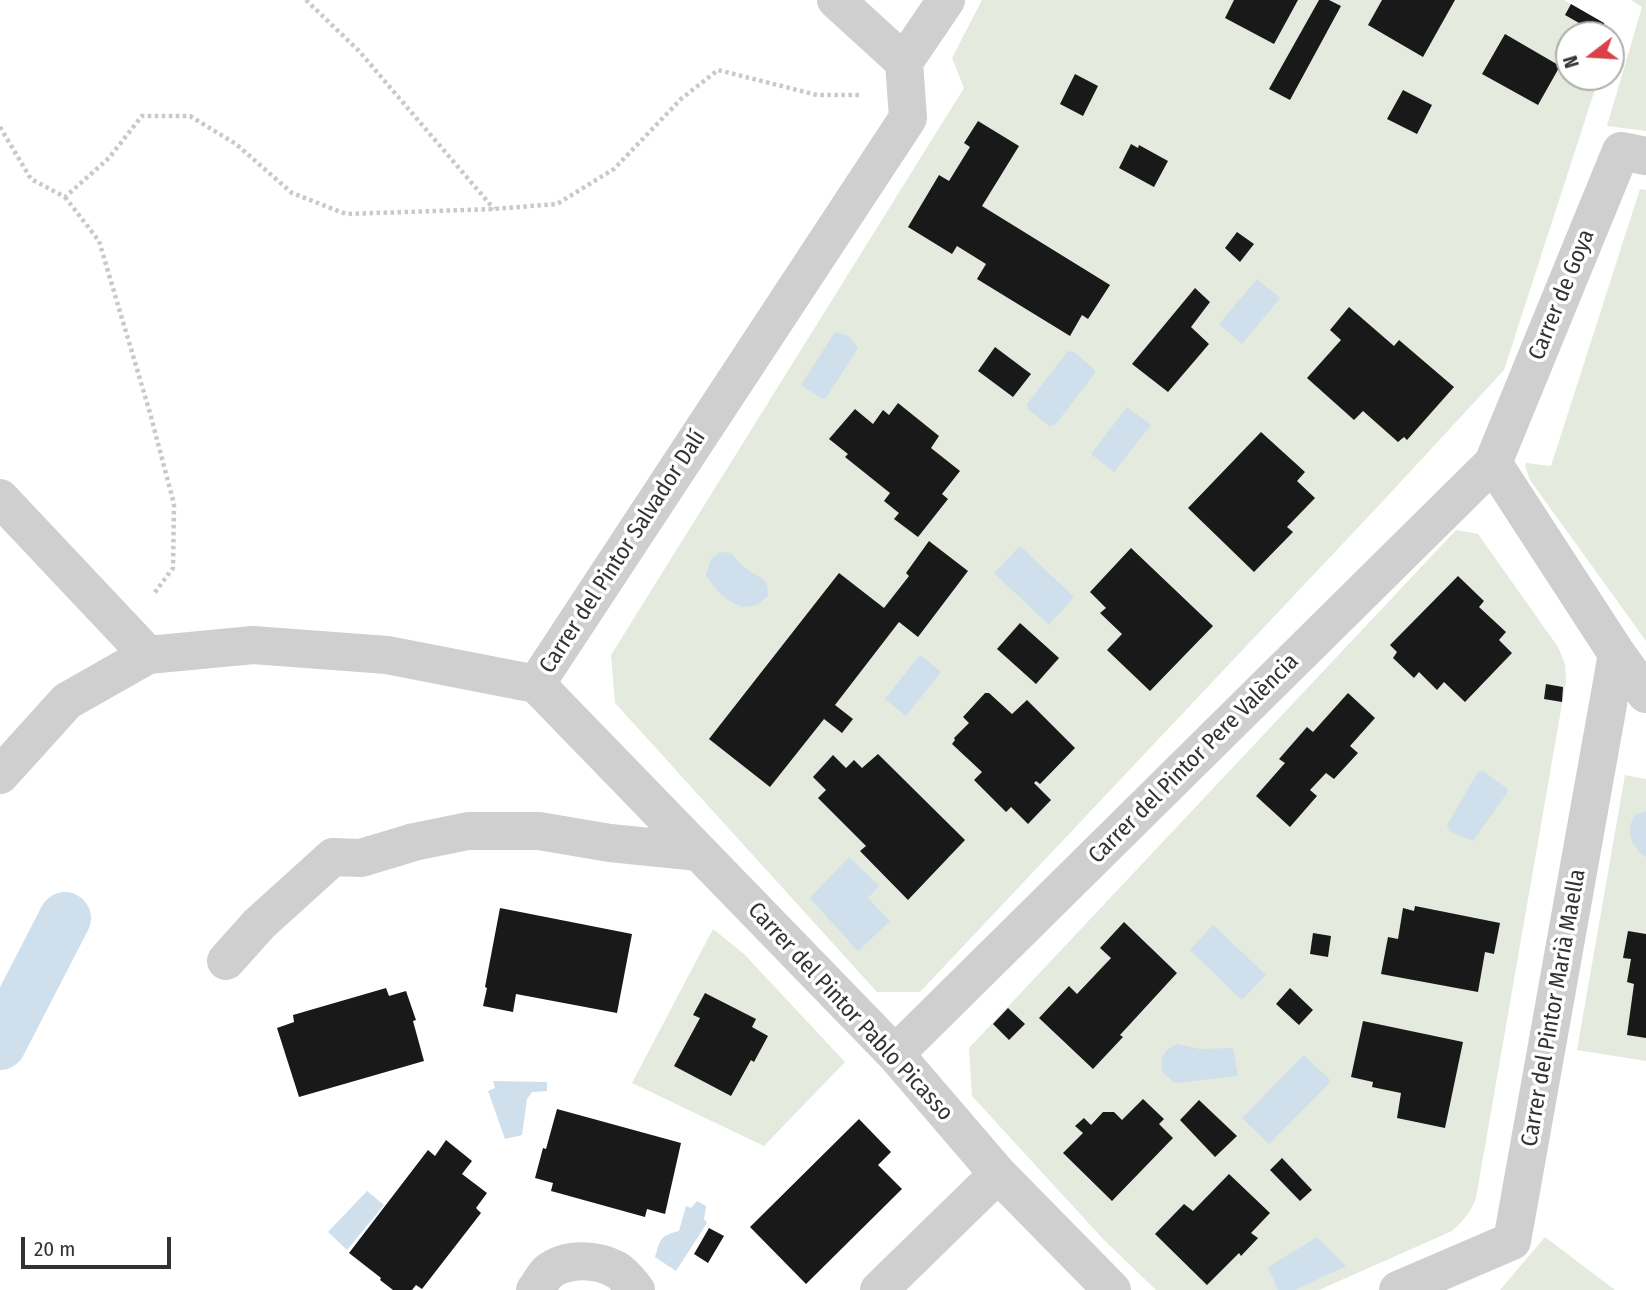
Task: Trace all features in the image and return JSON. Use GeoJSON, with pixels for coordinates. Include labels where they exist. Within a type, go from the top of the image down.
{"type":"FeatureCollection","features":[{"type":"Feature","properties":{"kind":"street"},"geometry":{"type":"LineString","coordinates":[[836,0],[905,75],[946,0]]}},
{"type":"Feature","properties":{"kind":"street","name":"Carrer del Pintor Salvador Dalí"},"geometry":{"type":"LineString","coordinates":[[0,775],[67,701],[137,644],[253,645],[387,655],[536,684],[908,118],[905,75]]}},
{"type":"Feature","properties":{"kind":"street","name":"Carrer de Goya"},"geometry":{"type":"LineString","coordinates":[[1493,463],[1620,151],[1646,156]]}},
{"type":"Feature","properties":{"kind":"street"},"geometry":{"type":"LineString","coordinates":[[1493,463],[1646,694]]}},
{"type":"Feature","properties":{"kind":"street","name":"Carrer del Pintor Pere València"},"geometry":{"type":"LineString","coordinates":[[895,1054],[1493,463]]}},
{"type":"Feature","properties":{"kind":"street"},"geometry":{"type":"LineString","coordinates":[[0,498],[137,644]]}},
{"type":"Feature","properties":{"kind":"street","name":"Carrer del Pintor Marià Maella"},"geometry":{"type":"LineString","coordinates":[[1398,1290],[1512,1241],[1617,654]]}},
{"type":"Feature","properties":{"kind":"street","name":"Carrer del Pintor Pablo Picasso"},"geometry":{"type":"LineString","coordinates":[[536,684],[895,1054],[998,1174],[1112,1290]]}},
{"type":"Feature","properties":{"kind":"street"},"geometry":{"type":"LineString","coordinates":[[226,961],[259,924],[332,857],[361,858],[414,842],[468,831],[539,831],[610,843],[699,852]]}},
{"type":"Feature","properties":{"kind":"street"},"geometry":{"type":"LineString","coordinates":[[879,1290],[998,1174]]}},
{"type":"Feature","properties":{"kind":"street"},"geometry":{"type":"LineString","coordinates":[[535,1290],[548,1272],[563,1265],[584,1261],[597,1262],[617,1270],[636,1290]]}},
{"type":"Feature","properties":{"kind":"path"},"geometry":{"type":"LineString","coordinates":[[306,0],[359,51],[494,209]]}},
{"type":"Feature","properties":{"kind":"path"},"geometry":{"type":"LineString","coordinates":[[65,197],[109,158],[142,116],[190,116],[236,144],[292,193],[346,214],[557,204],[614,169],[681,99],[718,70],[817,95],[866,95],[905,75]]}},
{"type":"Feature","properties":{"kind":"path"},"geometry":{"type":"LineString","coordinates":[[0,127],[31,179],[65,197],[99,241],[150,413],[174,504],[173,568],[137,644]]}},
{"type":"Feature","properties":{"kind":"shaded area"},"geometry":{"type":"Polygon","coordinates":[[[982,0],[1564,0],[1601,21],[1555,21],[1555,91],[1594,91],[1504,370],[920,992],[877,992],[615,703],[611,655],[964,88],[952,58],[982,0]]]}},
{"type":"Feature","properties":{"kind":"shaded area"},"geometry":{"type":"Polygon","coordinates":[[[1631,0],[1646,0],[1646,131],[1607,126],[1617,91],[1625,91],[1625,65],[1642,7],[1631,0]]]}},
{"type":"Feature","properties":{"kind":"shaded area"},"geometry":{"type":"Polygon","coordinates":[[[1640,189],[1646,190],[1646,641],[1530,480],[1525,466],[1526,463],[1551,466],[1640,189]]]}},
{"type":"Feature","properties":{"kind":"shaded area"},"geometry":{"type":"Polygon","coordinates":[[[1456,530],[1478,534],[1558,647],[1565,664],[1566,681],[1476,1198],[1472,1208],[1452,1231],[1319,1290],[1156,1290],[1103,1239],[972,1096],[969,1048],[1456,530]]]}},
{"type":"Feature","properties":{"kind":"shaded area"},"geometry":{"type":"Polygon","coordinates":[[[1625,775],[1646,779],[1646,1061],[1577,1050],[1625,775]]]}},
{"type":"Feature","properties":{"kind":"shaded area"},"geometry":{"type":"Polygon","coordinates":[[[713,929],[744,954],[845,1062],[764,1146],[632,1083],[713,929]]]}},
{"type":"Feature","properties":{"kind":"shaded area"},"geometry":{"type":"Polygon","coordinates":[[[1545,1237],[1615,1290],[1500,1290],[1545,1237]]]}},
{"type":"Feature","properties":{"kind":"water"},"geometry":{"type":"Polygon","coordinates":[[[1257,279],[1280,298],[1242,344],[1219,324],[1257,279]]]}},
{"type":"Feature","properties":{"kind":"water"},"geometry":{"type":"Polygon","coordinates":[[[835,332],[849,336],[858,348],[826,398],[822,399],[801,385],[835,332]]]}},
{"type":"Feature","properties":{"kind":"water"},"geometry":{"type":"Polygon","coordinates":[[[1068,351],[1074,352],[1095,370],[1095,373],[1055,425],[1049,426],[1028,409],[1027,404],[1068,351]]]}},
{"type":"Feature","properties":{"kind":"water"},"geometry":{"type":"Polygon","coordinates":[[[1127,407],[1151,425],[1114,472],[1091,454],[1127,407]]]}},
{"type":"Feature","properties":{"kind":"water"},"geometry":{"type":"Polygon","coordinates":[[[1020,546],[1074,597],[1049,625],[994,573],[1020,546]]]}},
{"type":"Feature","properties":{"kind":"water"},"geometry":{"type":"Polygon","coordinates":[[[721,552],[731,553],[746,568],[763,579],[767,585],[768,596],[755,605],[746,607],[732,602],[720,593],[706,575],[711,559],[721,552]]]}},
{"type":"Feature","properties":{"kind":"water"},"geometry":{"type":"Polygon","coordinates":[[[920,655],[941,672],[906,716],[885,699],[920,655]]]}},
{"type":"Feature","properties":{"kind":"water"},"geometry":{"type":"Polygon","coordinates":[[[1483,771],[1508,789],[1473,841],[1449,831],[1447,825],[1478,772],[1483,771]]]}},
{"type":"Feature","properties":{"kind":"water"},"geometry":{"type":"Polygon","coordinates":[[[1646,811],[1646,857],[1633,843],[1630,826],[1635,815],[1646,811]]]}},
{"type":"Feature","properties":{"kind":"water"},"geometry":{"type":"Polygon","coordinates":[[[849,857],[879,886],[868,898],[890,921],[858,951],[810,898],[849,857]]]}},
{"type":"Feature","properties":{"kind":"water"},"geometry":{"type":"Polygon","coordinates":[[[1213,925],[1266,975],[1242,1000],[1190,950],[1213,925]]]}},
{"type":"Feature","properties":{"kind":"water"},"geometry":{"type":"Polygon","coordinates":[[[1177,1044],[1200,1049],[1233,1048],[1238,1076],[1175,1083],[1163,1073],[1162,1062],[1165,1052],[1177,1044]]]}},
{"type":"Feature","properties":{"kind":"water"},"geometry":{"type":"Polygon","coordinates":[[[1304,1055],[1331,1081],[1269,1144],[1242,1118],[1304,1055]]]}},
{"type":"Feature","properties":{"kind":"water"},"geometry":{"type":"Polygon","coordinates":[[[493,1081],[547,1082],[547,1091],[532,1092],[527,1099],[522,1135],[505,1139],[488,1091],[495,1088],[493,1081]]]}},
{"type":"Feature","properties":{"kind":"water"},"geometry":{"type":"Polygon","coordinates":[[[367,1191],[384,1205],[347,1250],[328,1232],[367,1191]]]}},
{"type":"Feature","properties":{"kind":"water"},"geometry":{"type":"Polygon","coordinates":[[[697,1201],[706,1206],[704,1219],[707,1223],[676,1271],[655,1257],[658,1246],[662,1239],[679,1231],[686,1206],[691,1208],[697,1201]]]}},
{"type":"Feature","properties":{"kind":"water"},"geometry":{"type":"Polygon","coordinates":[[[1317,1237],[1346,1266],[1295,1290],[1278,1290],[1268,1267],[1317,1237]]]}},
{"type":"Feature","properties":{"kind":"building"},"geometry":{"type":"Polygon","coordinates":[[[1234,0],[1298,0],[1274,44],[1225,18],[1234,0]]]}},
{"type":"Feature","properties":{"kind":"building"},"geometry":{"type":"Polygon","coordinates":[[[1319,0],[1329,0],[1341,6],[1290,100],[1269,89],[1319,0]]]}},
{"type":"Feature","properties":{"kind":"building"},"geometry":{"type":"Polygon","coordinates":[[[1382,0],[1455,0],[1423,57],[1368,25],[1382,0]]]}},
{"type":"Feature","properties":{"kind":"building"},"geometry":{"type":"Polygon","coordinates":[[[1571,4],[1601,21],[1576,21],[1565,15],[1571,4]]]}},
{"type":"Feature","properties":{"kind":"building"},"geometry":{"type":"Polygon","coordinates":[[[1505,34],[1555,63],[1555,75],[1538,105],[1482,74],[1505,34]]]}},
{"type":"Feature","properties":{"kind":"building"},"geometry":{"type":"Polygon","coordinates":[[[1075,74],[1098,86],[1083,116],[1060,104],[1075,74]]]}},
{"type":"Feature","properties":{"kind":"building"},"geometry":{"type":"Polygon","coordinates":[[[1403,90],[1432,105],[1417,134],[1387,119],[1403,90]]]}},
{"type":"Feature","properties":{"kind":"building"},"geometry":{"type":"Polygon","coordinates":[[[978,121],[1019,146],[982,206],[1110,285],[1088,319],[1082,315],[1070,336],[977,279],[986,264],[957,246],[952,254],[908,227],[939,175],[949,181],[970,147],[964,143],[978,121]]]}},
{"type":"Feature","properties":{"kind":"building"},"geometry":{"type":"Polygon","coordinates":[[[1131,144],[1138,148],[1139,145],[1168,161],[1154,187],[1119,168],[1131,144]]]}},
{"type":"Feature","properties":{"kind":"building"},"geometry":{"type":"Polygon","coordinates":[[[1237,232],[1254,244],[1240,262],[1225,248],[1237,232]]]}},
{"type":"Feature","properties":{"kind":"building"},"geometry":{"type":"Polygon","coordinates":[[[1195,288],[1210,302],[1191,327],[1209,344],[1168,392],[1132,364],[1195,288]]]}},
{"type":"Feature","properties":{"kind":"building"},"geometry":{"type":"Polygon","coordinates":[[[1349,307],[1394,346],[1399,340],[1454,387],[1407,440],[1404,437],[1398,442],[1363,411],[1354,420],[1307,378],[1341,340],[1330,330],[1349,307]]]}},
{"type":"Feature","properties":{"kind":"building"},"geometry":{"type":"Polygon","coordinates":[[[995,347],[1031,374],[1013,397],[978,371],[995,347]]]}},
{"type":"Feature","properties":{"kind":"building"},"geometry":{"type":"Polygon","coordinates":[[[898,403],[939,436],[931,448],[960,471],[942,494],[948,499],[918,537],[894,519],[899,513],[884,501],[890,493],[845,457],[848,454],[829,439],[855,409],[873,424],[883,410],[889,415],[898,403]]]}},
{"type":"Feature","properties":{"kind":"building"},"geometry":{"type":"Polygon","coordinates":[[[1261,432],[1305,472],[1297,481],[1315,498],[1287,527],[1293,532],[1254,572],[1188,508],[1261,432]]]}},
{"type":"Feature","properties":{"kind":"building"},"geometry":{"type":"Polygon","coordinates":[[[929,541],[968,571],[918,637],[899,622],[835,705],[853,719],[842,733],[824,719],[770,787],[709,739],[839,573],[884,608],[909,576],[906,573],[929,541]]]}},
{"type":"Feature","properties":{"kind":"building"},"geometry":{"type":"Polygon","coordinates":[[[1131,548],[1213,626],[1150,691],[1107,650],[1122,634],[1100,613],[1106,608],[1090,592],[1131,548]]]}},
{"type":"Feature","properties":{"kind":"building"},"geometry":{"type":"Polygon","coordinates":[[[1458,576],[1484,601],[1479,607],[1506,632],[1499,640],[1512,653],[1465,702],[1444,682],[1437,690],[1419,672],[1414,678],[1393,658],[1397,652],[1390,645],[1458,576]]]}},
{"type":"Feature","properties":{"kind":"building"},"geometry":{"type":"Polygon","coordinates":[[[1020,623],[1059,658],[1036,684],[997,649],[1020,623]]]}},
{"type":"Feature","properties":{"kind":"building"},"geometry":{"type":"Polygon","coordinates":[[[1546,684],[1563,687],[1562,702],[1544,699],[1546,684]]]}},
{"type":"Feature","properties":{"kind":"building"},"geometry":{"type":"Polygon","coordinates":[[[985,693],[989,693],[1012,714],[1027,700],[1075,748],[1040,784],[1036,781],[1034,783],[1051,800],[1028,824],[1011,807],[1006,812],[974,780],[982,772],[952,744],[954,738],[969,723],[963,717],[985,693]]]}},
{"type":"Feature","properties":{"kind":"building"},"geometry":{"type":"Polygon","coordinates":[[[1348,693],[1375,718],[1350,746],[1358,753],[1334,779],[1326,773],[1310,790],[1317,796],[1290,827],[1256,796],[1285,763],[1279,759],[1307,727],[1313,732],[1348,693]]]}},
{"type":"Feature","properties":{"kind":"building"},"geometry":{"type":"Polygon","coordinates":[[[878,754],[965,840],[908,900],[860,851],[866,846],[818,798],[826,790],[813,777],[833,755],[846,768],[854,760],[862,768],[878,754]]]}},
{"type":"Feature","properties":{"kind":"building"},"geometry":{"type":"Polygon","coordinates":[[[1415,906],[1500,923],[1494,954],[1485,952],[1478,992],[1381,974],[1388,937],[1398,939],[1403,908],[1414,911],[1415,906]]]}},
{"type":"Feature","properties":{"kind":"building"},"geometry":{"type":"Polygon","coordinates":[[[500,908],[632,934],[617,1013],[516,994],[513,1012],[483,1006],[500,908]]]}},
{"type":"Feature","properties":{"kind":"building"},"geometry":{"type":"Polygon","coordinates":[[[1124,922],[1177,973],[1093,1069],[1039,1018],[1069,986],[1077,994],[1111,958],[1100,948],[1124,922]]]}},
{"type":"Feature","properties":{"kind":"building"},"geometry":{"type":"Polygon","coordinates":[[[1628,931],[1646,934],[1646,1038],[1627,1035],[1634,984],[1627,982],[1631,959],[1623,958],[1628,931]]]}},
{"type":"Feature","properties":{"kind":"building"},"geometry":{"type":"Polygon","coordinates":[[[1313,933],[1331,936],[1328,957],[1310,954],[1313,933]]]}},
{"type":"Feature","properties":{"kind":"building"},"geometry":{"type":"Polygon","coordinates":[[[386,988],[389,996],[406,991],[416,1020],[413,1021],[424,1061],[299,1097],[277,1028],[294,1022],[293,1015],[386,988]]]}},
{"type":"Feature","properties":{"kind":"building"},"geometry":{"type":"Polygon","coordinates":[[[1290,988],[1313,1010],[1299,1025],[1276,1004],[1290,988]]]}},
{"type":"Feature","properties":{"kind":"building"},"geometry":{"type":"Polygon","coordinates":[[[705,993],[756,1019],[752,1027],[768,1036],[731,1096],[674,1066],[700,1018],[693,1015],[705,993]]]}},
{"type":"Feature","properties":{"kind":"building"},"geometry":{"type":"Polygon","coordinates":[[[1008,1008],[1025,1024],[1009,1040],[993,1024],[1008,1008]]]}},
{"type":"Feature","properties":{"kind":"building"},"geometry":{"type":"Polygon","coordinates":[[[1363,1021],[1463,1042],[1445,1128],[1397,1118],[1401,1093],[1372,1087],[1373,1082],[1351,1077],[1363,1021]]]}},
{"type":"Feature","properties":{"kind":"building"},"geometry":{"type":"Polygon","coordinates":[[[1143,1099],[1164,1119],[1159,1124],[1173,1138],[1112,1201],[1063,1153],[1083,1133],[1075,1126],[1084,1118],[1091,1125],[1103,1112],[1114,1112],[1122,1120],[1143,1099]]]}},
{"type":"Feature","properties":{"kind":"building"},"geometry":{"type":"Polygon","coordinates":[[[1199,1100],[1237,1136],[1215,1157],[1180,1120],[1199,1100]]]}},
{"type":"Feature","properties":{"kind":"building"},"geometry":{"type":"Polygon","coordinates":[[[557,1109],[681,1143],[665,1214],[647,1209],[645,1217],[551,1191],[553,1183],[535,1178],[557,1109]]]}},
{"type":"Feature","properties":{"kind":"building"},"geometry":{"type":"Polygon","coordinates":[[[859,1119],[891,1152],[878,1165],[902,1189],[806,1284],[750,1227],[859,1119]]]}},
{"type":"Feature","properties":{"kind":"building"},"geometry":{"type":"Polygon","coordinates":[[[446,1140],[472,1161],[462,1174],[487,1193],[476,1208],[481,1213],[422,1289],[416,1285],[412,1290],[393,1290],[349,1253],[428,1150],[435,1156],[446,1140]]]}},
{"type":"Feature","properties":{"kind":"building"},"geometry":{"type":"Polygon","coordinates":[[[1282,1158],[1312,1190],[1300,1201],[1270,1170],[1282,1158]]]}},
{"type":"Feature","properties":{"kind":"building"},"geometry":{"type":"Polygon","coordinates":[[[1229,1174],[1270,1213],[1251,1233],[1258,1238],[1207,1285],[1155,1234],[1184,1204],[1193,1211],[1229,1174]]]}},
{"type":"Feature","properties":{"kind":"building"},"geometry":{"type":"Polygon","coordinates":[[[709,1228],[724,1236],[708,1263],[694,1254],[709,1228]]]}},
{"type":"Feature","properties":{"kind":"waterway"},"geometry":{"type":"LineString","coordinates":[[0,1044],[65,918]]}}]}
